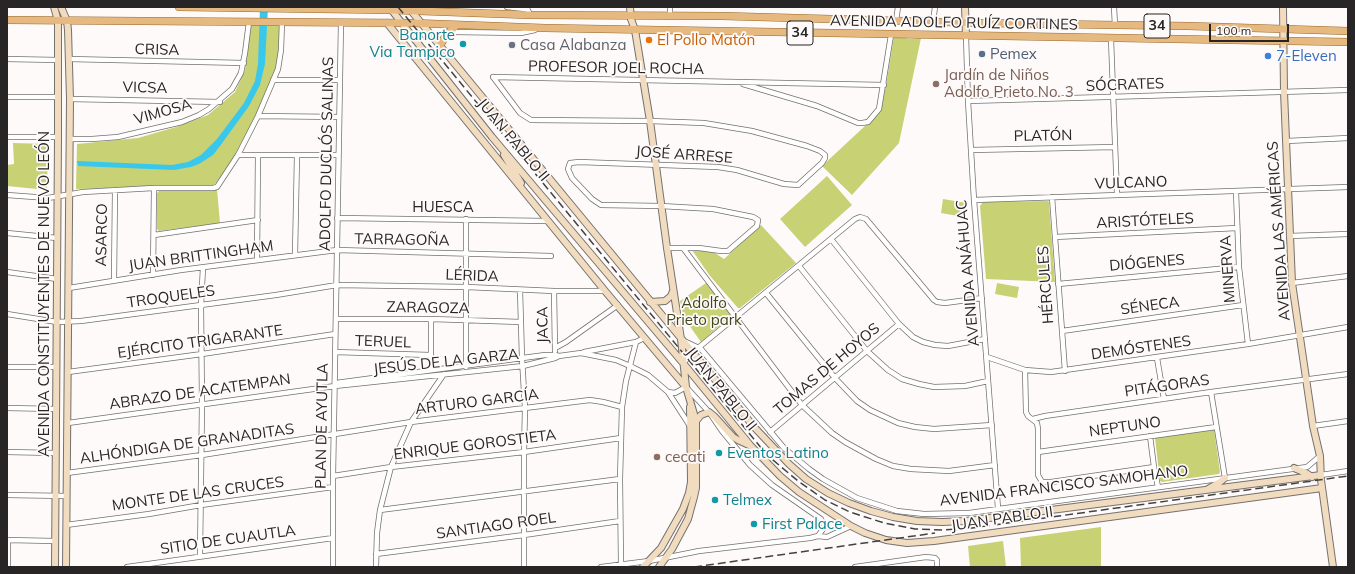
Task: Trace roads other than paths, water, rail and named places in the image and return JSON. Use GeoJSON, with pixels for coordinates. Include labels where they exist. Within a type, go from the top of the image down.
{"type":"FeatureCollection","features":[{"type":"Feature","properties":{"kind":"main road","name":"AVENIDA CONSTITUYENTES DE NUEVO LEÓN"},"geometry":{"type":"LineString","coordinates":[[54,7],[58,21],[58,137],[69,288],[66,567]]}},
{"type":"Feature","properties":{"kind":"main road"},"geometry":{"type":"LineString","coordinates":[[61,7],[67,21]]}},
{"type":"Feature","properties":{"kind":"main road","name":"AVENIDA ADOLFO RUÍZ CORTINES"},"geometry":{"type":"LineString","coordinates":[[179,7],[250,7],[314,10],[391,8],[530,15],[630,15],[1115,26],[1188,26],[1348,31]]}},
{"type":"Feature","properties":{"kind":"main road"},"geometry":{"type":"LineString","coordinates":[[314,10],[334,7]]}},
{"type":"Feature","properties":{"kind":"main road"},"geometry":{"type":"LineString","coordinates":[[630,7],[630,15],[635,30],[650,121],[681,339],[686,387],[696,421],[696,488],[694,497],[688,518],[672,550],[659,567]]}},
{"type":"Feature","properties":{"kind":"main road"},"geometry":{"type":"LineString","coordinates":[[966,7],[966,36]]}},
{"type":"Feature","properties":{"kind":"main road","name":"AVENIDA LAS AMÉRICAS"},"geometry":{"type":"LineString","coordinates":[[1283,7],[1284,92],[1292,283],[1313,426],[1320,456],[1321,475]]}},
{"type":"Feature","properties":{"kind":"main road","name":"JUAN PABLO II"},"geometry":{"type":"LineString","coordinates":[[391,8],[492,136],[750,445],[776,472],[799,492],[851,526],[865,533],[886,540],[907,542],[934,541],[1322,488]]}},
{"type":"Feature","properties":{"kind":"main road","name":"JUAN PABLO II"},"geometry":{"type":"LineString","coordinates":[[410,9],[755,428],[800,474],[828,493],[849,503],[886,515],[917,521],[942,522],[966,521],[1321,475]]}},
{"type":"Feature","properties":{"kind":"main road","name":"AVENIDA ADOLFO RUÍZ CORTINES"},"geometry":{"type":"LineString","coordinates":[[7,20],[421,23],[635,30],[1348,42]]}},
{"type":"Feature","properties":{"kind":"main road","name":"AVENIDA CONSTITUYENTES DE NUEVO LEÓN"},"geometry":{"type":"LineString","coordinates":[[55,567],[57,238],[70,139],[67,21]]}},
{"type":"Feature","properties":{"kind":"main road"},"geometry":{"type":"LineString","coordinates":[[387,23],[605,291],[686,387]]}},
{"type":"Feature","properties":{"kind":"main road"},"geometry":{"type":"LineString","coordinates":[[440,46],[450,30],[457,25]]}},
{"type":"Feature","properties":{"kind":"main road"},"geometry":{"type":"LineString","coordinates":[[440,88],[441,72]]}},
{"type":"Feature","properties":{"kind":"main road"},"geometry":{"type":"LineString","coordinates":[[492,136],[534,204]]}},
{"type":"Feature","properties":{"kind":"main road"},"geometry":{"type":"LineString","coordinates":[[650,302],[665,301],[671,296],[673,291]]}},
{"type":"Feature","properties":{"kind":"main road"},"geometry":{"type":"LineString","coordinates":[[643,567],[649,564],[661,548],[683,509],[689,493],[691,482],[691,405]]}},
{"type":"Feature","properties":{"kind":"main road"},"geometry":{"type":"LineString","coordinates":[[696,421],[701,415],[709,412],[733,437],[750,445]]}},
{"type":"Feature","properties":{"kind":"main road"},"geometry":{"type":"LineString","coordinates":[[1294,468],[1312,477]]}},
{"type":"Feature","properties":{"kind":"main road"},"geometry":{"type":"LineString","coordinates":[[1321,475],[1333,567]]}},
{"type":"Feature","properties":{"kind":"main road"},"geometry":{"type":"LineString","coordinates":[[1203,491],[1225,478]]}},
{"type":"Feature","properties":{"kind":"street"},"geometry":{"type":"LineString","coordinates":[[507,7],[528,10],[530,15]]}},
{"type":"Feature","properties":{"kind":"street"},"geometry":{"type":"LineString","coordinates":[[670,7],[670,16]]}},
{"type":"Feature","properties":{"kind":"street"},"geometry":{"type":"LineString","coordinates":[[896,21],[898,7]]}},
{"type":"Feature","properties":{"kind":"street"},"geometry":{"type":"LineString","coordinates":[[933,22],[935,7]]}},
{"type":"Feature","properties":{"kind":"street"},"geometry":{"type":"LineString","coordinates":[[1114,7],[1115,26]]}},
{"type":"Feature","properties":{"kind":"street","name":"VIMOSA"},"geometry":{"type":"LineString","coordinates":[[70,139],[92,140],[118,137],[182,122],[199,115],[220,102],[236,84],[241,73],[244,63],[249,22]]}},
{"type":"Feature","properties":{"kind":"street"},"geometry":{"type":"LineString","coordinates":[[7,195],[37,198],[115,190],[217,187],[238,155],[258,116],[273,80],[280,61],[282,22]]}},
{"type":"Feature","properties":{"kind":"street","name":"ADOLFO DUCLÓS SALINAS"},"geometry":{"type":"LineString","coordinates":[[337,285],[341,22]]}},
{"type":"Feature","properties":{"kind":"street"},"geometry":{"type":"LineString","coordinates":[[450,30],[454,32],[521,33],[545,28]]}},
{"type":"Feature","properties":{"kind":"street"},"geometry":{"type":"LineString","coordinates":[[884,85],[891,35]]}},
{"type":"Feature","properties":{"kind":"street","name":"AVENIDA ANÁHUAC"},"geometry":{"type":"LineString","coordinates":[[966,36],[974,200],[998,508]]}},
{"type":"Feature","properties":{"kind":"street"},"geometry":{"type":"LineString","coordinates":[[1111,39],[1117,195]]}},
{"type":"Feature","properties":{"kind":"street"},"geometry":{"type":"LineString","coordinates":[[7,59],[58,60]]}},
{"type":"Feature","properties":{"kind":"street","name":"CRISA"},"geometry":{"type":"LineString","coordinates":[[69,59],[244,63]]}},
{"type":"Feature","properties":{"kind":"street","name":"PROFESOR JOEL ROCHA"},"geometry":{"type":"LineString","coordinates":[[650,121],[531,120],[520,113],[493,77],[884,85],[879,109],[868,122],[862,123],[817,106],[738,83]]}},
{"type":"Feature","properties":{"kind":"street"},"geometry":{"type":"LineString","coordinates":[[273,80],[340,80]]}},
{"type":"Feature","properties":{"kind":"street","name":"SÓCRATES"},"geometry":{"type":"LineString","coordinates":[[968,101],[1348,90]]}},
{"type":"Feature","properties":{"kind":"street"},"geometry":{"type":"LineString","coordinates":[[7,97],[58,97]]}},
{"type":"Feature","properties":{"kind":"street","name":"VICSA"},"geometry":{"type":"LineString","coordinates":[[70,99],[220,102]]}},
{"type":"Feature","properties":{"kind":"street"},"geometry":{"type":"LineString","coordinates":[[258,116],[339,117]]}},
{"type":"Feature","properties":{"kind":"street","name":"JOSÉ ARRESE"},"geometry":{"type":"LineString","coordinates":[[650,121],[704,123],[752,131],[807,146],[824,153],[825,155],[822,163],[798,185],[784,184],[737,170],[718,168],[655,164],[579,162],[570,163],[568,166],[569,173],[572,178],[596,202],[601,204],[661,206]]}},
{"type":"Feature","properties":{"kind":"street"},"geometry":{"type":"LineString","coordinates":[[7,137],[58,137]]}},
{"type":"Feature","properties":{"kind":"street"},"geometry":{"type":"LineString","coordinates":[[1286,141],[1348,138]]}},
{"type":"Feature","properties":{"kind":"street","name":"PLATÓN"},"geometry":{"type":"LineString","coordinates":[[971,150],[1115,147]]}},
{"type":"Feature","properties":{"kind":"street"},"geometry":{"type":"LineString","coordinates":[[238,155],[338,155]]}},
{"type":"Feature","properties":{"kind":"street"},"geometry":{"type":"LineString","coordinates":[[257,260],[258,155]]}},
{"type":"Feature","properties":{"kind":"street"},"geometry":{"type":"LineString","coordinates":[[295,255],[297,155]]}},
{"type":"Feature","properties":{"kind":"street","name":"VULCANO"},"geometry":{"type":"LineString","coordinates":[[974,200],[1348,187]]}},
{"type":"Feature","properties":{"kind":"street"},"geometry":{"type":"LineString","coordinates":[[153,275],[154,188]]}},
{"type":"Feature","properties":{"kind":"street","name":"ASARCO"},"geometry":{"type":"LineString","coordinates":[[114,281],[115,190]]}},
{"type":"Feature","properties":{"kind":"street","name":"MINERVA"},"geometry":{"type":"LineString","coordinates":[[1236,192],[1239,267],[1248,344]]}},
{"type":"Feature","properties":{"kind":"street","name":"HÉRCULES"},"geometry":{"type":"LineString","coordinates":[[1052,197],[1065,370]]}},
{"type":"Feature","properties":{"kind":"street"},"geometry":{"type":"LineString","coordinates":[[661,206],[713,209],[753,217],[758,220],[757,226],[728,251],[667,248]]}},
{"type":"Feature","properties":{"kind":"street"},"geometry":{"type":"LineString","coordinates":[[683,363],[692,353],[855,219],[862,216],[934,300],[941,303],[982,298]]}},
{"type":"Feature","properties":{"kind":"street","name":"HUESCA"},"geometry":{"type":"LineString","coordinates":[[337,218],[548,221]]}},
{"type":"Feature","properties":{"kind":"street"},"geometry":{"type":"LineString","coordinates":[[466,219],[466,368]]}},
{"type":"Feature","properties":{"kind":"street"},"geometry":{"type":"LineString","coordinates":[[154,235],[258,220]]}},
{"type":"Feature","properties":{"kind":"street","name":"ARISTÓTELES"},"geometry":{"type":"LineString","coordinates":[[1055,237],[1237,228]]}},
{"type":"Feature","properties":{"kind":"street"},"geometry":{"type":"LineString","coordinates":[[7,233],[57,238]]}},
{"type":"Feature","properties":{"kind":"street"},"geometry":{"type":"LineString","coordinates":[[1289,236],[1348,234]]}},
{"type":"Feature","properties":{"kind":"street"},"geometry":{"type":"LineString","coordinates":[[831,239],[899,324],[912,337],[923,342],[948,346],[985,339]]}},
{"type":"Feature","properties":{"kind":"street"},"geometry":{"type":"LineString","coordinates":[[683,248],[802,405],[844,442],[893,466],[927,471],[949,471],[995,465]]}},
{"type":"Feature","properties":{"kind":"street","name":"JUAN BRITTINGHAM"},"geometry":{"type":"LineString","coordinates":[[69,288],[257,260],[337,250]]}},
{"type":"Feature","properties":{"kind":"street","name":"TARRAGOÑA"},"geometry":{"type":"LineString","coordinates":[[337,250],[551,256]]}},
{"type":"Feature","properties":{"kind":"street"},"geometry":{"type":"LineString","coordinates":[[799,266],[867,351],[888,370],[902,379],[934,387],[965,386],[988,381]]}},
{"type":"Feature","properties":{"kind":"street","name":"DIÓGENES"},"geometry":{"type":"LineString","coordinates":[[1058,284],[1239,267]]}},
{"type":"Feature","properties":{"kind":"street"},"geometry":{"type":"LineString","coordinates":[[200,556],[202,455],[201,305],[203,268]]}},
{"type":"Feature","properties":{"kind":"street"},"geometry":{"type":"LineString","coordinates":[[7,272],[57,279]]}},
{"type":"Feature","properties":{"kind":"street"},"geometry":{"type":"LineString","coordinates":[[1292,283],[1348,276]]}},
{"type":"Feature","properties":{"kind":"street","name":"LÉRIDA"},"geometry":{"type":"LineString","coordinates":[[337,285],[605,291]]}},
{"type":"Feature","properties":{"kind":"street","name":"TROQUELES"},"geometry":{"type":"LineString","coordinates":[[7,314],[57,322],[69,322],[326,288],[337,285]]}},
{"type":"Feature","properties":{"kind":"street","name":"PLAN DE AYUTLA"},"geometry":{"type":"LineString","coordinates":[[333,567],[333,476],[337,285]]}},
{"type":"Feature","properties":{"kind":"street"},"geometry":{"type":"LineString","coordinates":[[520,290],[525,409],[524,567]]}},
{"type":"Feature","properties":{"kind":"street","name":"JACA"},"geometry":{"type":"LineString","coordinates":[[554,291],[556,356]]}},
{"type":"Feature","properties":{"kind":"street"},"geometry":{"type":"LineString","coordinates":[[766,293],[835,378],[857,401],[870,410],[898,423],[915,427],[934,429],[992,425]]}},
{"type":"Feature","properties":{"kind":"street"},"geometry":{"type":"LineString","coordinates":[[555,348],[566,342],[618,305]]}},
{"type":"Feature","properties":{"kind":"street","name":"SÉNECA"},"geometry":{"type":"LineString","coordinates":[[1062,331],[1243,305]]}},
{"type":"Feature","properties":{"kind":"street","name":"ZARAGOZA"},"geometry":{"type":"LineString","coordinates":[[336,319],[431,319],[521,322]]}},
{"type":"Feature","properties":{"kind":"street"},"geometry":{"type":"LineString","coordinates":[[431,319],[431,370]]}},
{"type":"Feature","properties":{"kind":"street","name":"TOMAS DE HOYOS"},"geometry":{"type":"LineString","coordinates":[[770,432],[899,324]]}},
{"type":"Feature","properties":{"kind":"street","name":"DEMÓSTENES"},"geometry":{"type":"LineString","coordinates":[[987,357],[1024,370],[1051,372],[1157,358],[1348,327]]}},
{"type":"Feature","properties":{"kind":"street","name":"EJÉRCITO TRIGARANTE"},"geometry":{"type":"LineString","coordinates":[[68,372],[336,334]]}},
{"type":"Feature","properties":{"kind":"street"},"geometry":{"type":"LineString","coordinates":[[581,353],[636,342],[644,338]]}},
{"type":"Feature","properties":{"kind":"street","name":"AVENIDA FRANCISCO SAMOHANO"},"geometry":{"type":"LineString","coordinates":[[681,339],[698,348],[784,448],[796,459],[823,479],[857,498],[897,511],[924,514],[969,513],[1307,467],[1320,456]]}},
{"type":"Feature","properties":{"kind":"street"},"geometry":{"type":"LineString","coordinates":[[621,564],[620,479],[622,406],[626,381],[636,342]]}},
{"type":"Feature","properties":{"kind":"street","name":"TERUEL"},"geometry":{"type":"LineString","coordinates":[[335,352],[430,355]]}},
{"type":"Feature","properties":{"kind":"street","name":"JESÚS DE LA GARZA"},"geometry":{"type":"LineString","coordinates":[[335,384],[444,374],[466,368],[522,358],[581,353],[610,359],[630,366],[648,375],[668,392],[692,429]]}},
{"type":"Feature","properties":{"kind":"street","name":"JESÚS DE LA GARZA"},"geometry":{"type":"LineString","coordinates":[[335,384],[431,370],[522,366],[556,356]]}},
{"type":"Feature","properties":{"kind":"street"},"geometry":{"type":"LineString","coordinates":[[1157,358],[1164,399]]}},
{"type":"Feature","properties":{"kind":"street"},"geometry":{"type":"LineString","coordinates":[[7,367],[56,367]]}},
{"type":"Feature","properties":{"kind":"street"},"geometry":{"type":"LineString","coordinates":[[1024,370],[1026,412],[1028,416],[1037,423],[1038,475],[1042,482],[1154,467]]}},
{"type":"Feature","properties":{"kind":"street"},"geometry":{"type":"LineString","coordinates":[[376,567],[380,510],[391,467],[411,422],[444,374]]}},
{"type":"Feature","properties":{"kind":"street","name":"PITÁGORAS"},"geometry":{"type":"LineString","coordinates":[[1033,419],[1050,415],[1211,392],[1348,374]]}},
{"type":"Feature","properties":{"kind":"street","name":"ABRAZO DE ACATEMPAN"},"geometry":{"type":"LineString","coordinates":[[68,423],[335,384]]}},
{"type":"Feature","properties":{"kind":"street"},"geometry":{"type":"LineString","coordinates":[[668,392],[675,393],[686,387],[709,412],[722,431],[750,465],[772,485],[821,519],[824,525],[818,536]]}},
{"type":"Feature","properties":{"kind":"street"},"geometry":{"type":"LineString","coordinates":[[1211,392],[1225,478]]}},
{"type":"Feature","properties":{"kind":"street","name":"ARTURO GARCÍA"},"geometry":{"type":"LineString","coordinates":[[334,435],[411,422],[590,400],[622,406]]}},
{"type":"Feature","properties":{"kind":"street"},"geometry":{"type":"LineString","coordinates":[[7,408],[56,409]]}},
{"type":"Feature","properties":{"kind":"street"},"geometry":{"type":"LineString","coordinates":[[1313,426],[1348,422]]}},
{"type":"Feature","properties":{"kind":"street","name":"NEPTUNO"},"geometry":{"type":"LineString","coordinates":[[1038,452],[1216,427]]}},
{"type":"Feature","properties":{"kind":"street","name":"ALHÓNDIGA DE GRANADITAS"},"geometry":{"type":"LineString","coordinates":[[67,473],[202,455],[334,435]]}},
{"type":"Feature","properties":{"kind":"street"},"geometry":{"type":"LineString","coordinates":[[1150,436],[1158,487]]}},
{"type":"Feature","properties":{"kind":"street","name":"ENRIQUE GOROSTIETA"},"geometry":{"type":"LineString","coordinates":[[333,476],[391,467],[524,452],[621,438]]}},
{"type":"Feature","properties":{"kind":"street"},"geometry":{"type":"LineString","coordinates":[[7,452],[55,453]]}},
{"type":"Feature","properties":{"kind":"street"},"geometry":{"type":"LineString","coordinates":[[1321,475],[1348,471]]}},
{"type":"Feature","properties":{"kind":"street"},"geometry":{"type":"LineString","coordinates":[[380,510],[620,479]]}},
{"type":"Feature","properties":{"kind":"street","name":"MONTE DE LAS CRUCES"},"geometry":{"type":"LineString","coordinates":[[66,525],[333,487]]}},
{"type":"Feature","properties":{"kind":"street"},"geometry":{"type":"LineString","coordinates":[[7,495],[66,496]]}},
{"type":"Feature","properties":{"kind":"street","name":"SANTIAGO ROEL"},"geometry":{"type":"LineString","coordinates":[[376,554],[620,521]]}},
{"type":"Feature","properties":{"kind":"street"},"geometry":{"type":"LineString","coordinates":[[601,567],[621,564],[649,564],[667,557],[699,551],[818,536],[827,537],[851,526]]}},
{"type":"Feature","properties":{"kind":"street","name":"SITIO DE CUAUTLA"},"geometry":{"type":"LineString","coordinates":[[127,567],[333,538]]}},
{"type":"Feature","properties":{"kind":"street"},"geometry":{"type":"LineString","coordinates":[[8,567],[7,540],[55,541]]}},
{"type":"Feature","properties":{"kind":"street"},"geometry":{"type":"LineString","coordinates":[[855,567],[926,557],[935,558],[937,560],[937,567]]}},
{"type":"Feature","properties":{"kind":"water"},"geometry":{"type":"Polygon","coordinates":[[[260,7],[268,7],[265,64],[260,85],[249,106],[213,155],[199,164],[174,170],[78,166],[77,161],[172,165],[188,162],[201,155],[217,139],[244,103],[255,81],[258,64],[260,7]]]}},
{"type":"Feature","properties":{"kind":"railway"},"geometry":{"type":"LineString","coordinates":[[398,7],[767,455],[798,481],[825,500],[850,512],[884,523],[915,529],[944,530],[972,528],[1348,476]]}},
{"type":"Feature","properties":{"kind":"railway"},"geometry":{"type":"LineString","coordinates":[[694,567],[935,533]]}},
{"type":"Feature","properties":{"kind":"place","name":"El Pollo Matón"},"geometry":{"type":"Point","coordinates":[649,40]}},
{"type":"Feature","properties":{"kind":"place","name":"Banorte Via Tampico"},"geometry":{"type":"Point","coordinates":[463,44]}},
{"type":"Feature","properties":{"kind":"place","name":"Casa Alabanza"},"geometry":{"type":"Point","coordinates":[512,45]}},
{"type":"Feature","properties":{"kind":"place","name":"Pemex"},"geometry":{"type":"Point","coordinates":[982,54]}},
{"type":"Feature","properties":{"kind":"place","name":"7-Eleven"},"geometry":{"type":"Point","coordinates":[1268,56]}},
{"type":"Feature","properties":{"kind":"place","name":"Jardín de Niños Adolfo Prieto No. 3"},"geometry":{"type":"Point","coordinates":[936,84]}},
{"type":"Feature","properties":{"kind":"place","name":"Eventos Latino"},"geometry":{"type":"Point","coordinates":[719,453]}},
{"type":"Feature","properties":{"kind":"place","name":"cecati"},"geometry":{"type":"Point","coordinates":[657,457]}},
{"type":"Feature","properties":{"kind":"place","name":"Telmex"},"geometry":{"type":"Point","coordinates":[715,500]}},
{"type":"Feature","properties":{"kind":"place","name":"First Palace"},"geometry":{"type":"Point","coordinates":[754,524]}},
{"type":"Feature","properties":{"kind":"park label","name":"Adolfo Prieto park"},"geometry":{"type":"Point","coordinates":[704,312]}}]}
